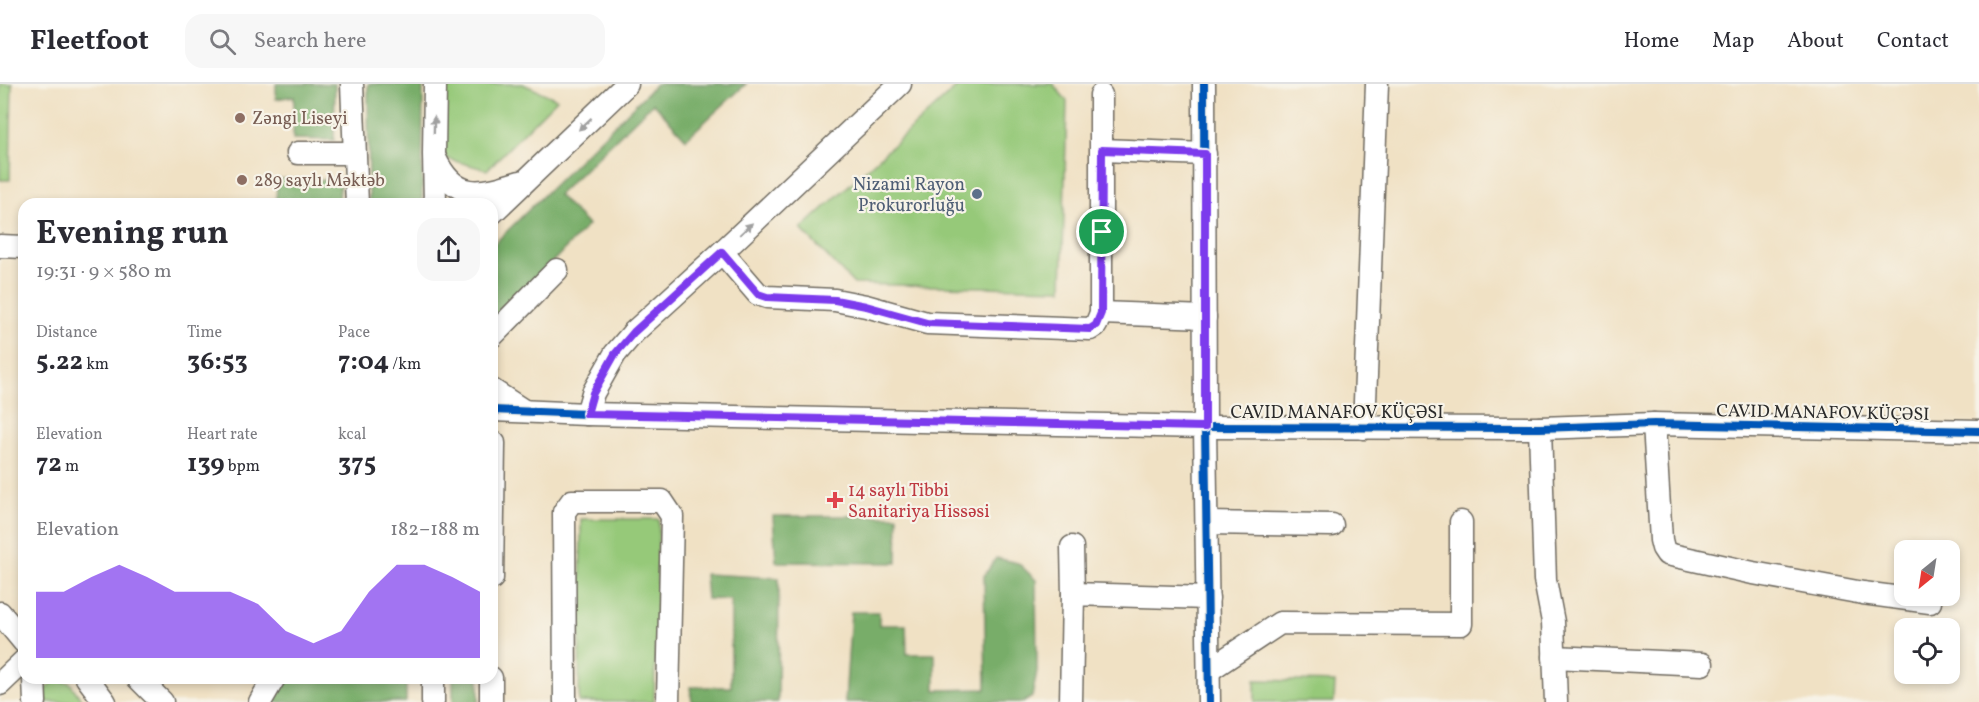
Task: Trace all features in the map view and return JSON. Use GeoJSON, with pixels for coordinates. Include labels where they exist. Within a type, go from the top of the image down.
{"type":"FeatureCollection","features":[{"type":"Feature","properties":{"kind":"street"},"geometry":{"type":"LineString","coordinates":[[352,84],[357,198]]}},
{"type":"Feature","properties":{"kind":"street"},"geometry":{"type":"LineString","coordinates":[[435,84],[435,198]]}},
{"type":"Feature","properties":{"kind":"street"},"geometry":{"type":"LineString","coordinates":[[498,207],[627,84]]}},
{"type":"Feature","properties":{"kind":"street"},"geometry":{"type":"LineString","coordinates":[[587,414],[593,393],[615,354],[634,332],[900,84]]}},
{"type":"Feature","properties":{"kind":"street"},"geometry":{"type":"LineString","coordinates":[[1204,84],[1209,702]]}},
{"type":"Feature","properties":{"kind":"street"},"geometry":{"type":"LineString","coordinates":[[1364,428],[1377,84]]}},
{"type":"Feature","properties":{"kind":"street"},"geometry":{"type":"LineString","coordinates":[[722,252],[758,294],[767,297],[835,300],[927,323],[1090,329],[1096,325],[1101,313],[1101,95]]}},
{"type":"Feature","properties":{"kind":"street"},"geometry":{"type":"LineString","coordinates":[[1102,150],[1205,154]]}},
{"type":"Feature","properties":{"kind":"street"},"geometry":{"type":"LineString","coordinates":[[298,153],[354,153]]}},
{"type":"Feature","properties":{"kind":"street"},"geometry":{"type":"LineString","coordinates":[[434,154],[447,180],[458,187],[474,192],[492,191],[524,181]]}},
{"type":"Feature","properties":{"kind":"street"},"geometry":{"type":"LineString","coordinates":[[0,246],[18,247]]}},
{"type":"Feature","properties":{"kind":"street"},"geometry":{"type":"LineString","coordinates":[[498,330],[557,270]]}},
{"type":"Feature","properties":{"kind":"street"},"geometry":{"type":"LineString","coordinates":[[1101,313],[1205,317]]}},
{"type":"Feature","properties":{"kind":"street"},"geometry":{"type":"LineString","coordinates":[[498,394],[525,412]]}},
{"type":"Feature","properties":{"kind":"street","name":"CAVID MANAFOV KÜÇƏSI"},"geometry":{"type":"LineString","coordinates":[[498,410],[1205,427],[1540,428],[1654,424],[1979,431]]}},
{"type":"Feature","properties":{"kind":"street"},"geometry":{"type":"LineString","coordinates":[[1654,424],[1660,540],[1668,554],[1775,578],[1894,597]]}},
{"type":"Feature","properties":{"kind":"street"},"geometry":{"type":"LineString","coordinates":[[1540,428],[1545,580],[1553,622],[1556,702]]}},
{"type":"Feature","properties":{"kind":"street"},"geometry":{"type":"LineString","coordinates":[[565,702],[564,512],[572,501],[662,501],[672,516],[668,702]]}},
{"type":"Feature","properties":{"kind":"street"},"geometry":{"type":"LineString","coordinates":[[1209,670],[1280,623],[1461,624],[1461,522]]}},
{"type":"Feature","properties":{"kind":"street"},"geometry":{"type":"LineString","coordinates":[[1207,523],[1332,525]]}},
{"type":"Feature","properties":{"kind":"street"},"geometry":{"type":"LineString","coordinates":[[1071,702],[1072,547]]}},
{"type":"Feature","properties":{"kind":"street"},"geometry":{"type":"LineString","coordinates":[[1073,594],[1208,598]]}},
{"type":"Feature","properties":{"kind":"street"},"geometry":{"type":"LineString","coordinates":[[0,614],[18,635]]}},
{"type":"Feature","properties":{"kind":"street"},"geometry":{"type":"LineString","coordinates":[[1554,657],[1702,664]]}},
{"type":"Feature","properties":{"kind":"street"},"geometry":{"type":"LineString","coordinates":[[0,684],[18,667]]}},
{"type":"Feature","properties":{"kind":"street"},"geometry":{"type":"LineString","coordinates":[[34,684],[35,702]]}},
{"type":"Feature","properties":{"kind":"street"},"geometry":{"type":"LineString","coordinates":[[144,684],[162,702]]}},
{"type":"Feature","properties":{"kind":"street"},"geometry":{"type":"LineString","coordinates":[[260,702],[270,684]]}},
{"type":"Feature","properties":{"kind":"street"},"geometry":{"type":"LineString","coordinates":[[433,684],[434,702]]}},
{"type":"Feature","properties":{"kind":"street"},"geometry":{"type":"LineString","coordinates":[[491,684],[491,702]]}},
{"type":"Feature","properties":{"kind":"green space"},"geometry":{"type":"Polygon","coordinates":[[[0,84],[12,84],[10,180],[0,180],[0,84]]]}},
{"type":"Feature","properties":{"kind":"green space"},"geometry":{"type":"Polygon","coordinates":[[[276,84],[335,84],[334,140],[293,139],[294,96],[276,99],[276,84]]]}},
{"type":"Feature","properties":{"kind":"green space"},"geometry":{"type":"Polygon","coordinates":[[[368,84],[423,84],[422,198],[369,198],[368,84]]]}},
{"type":"Feature","properties":{"kind":"green space"},"geometry":{"type":"Polygon","coordinates":[[[445,84],[523,84],[557,99],[487,170],[444,158],[445,84]]]}},
{"type":"Feature","properties":{"kind":"green space"},"geometry":{"type":"Polygon","coordinates":[[[656,84],[746,84],[686,139],[653,103],[558,195],[588,225],[498,318],[498,240],[656,84]]]}},
{"type":"Feature","properties":{"kind":"green space"},"geometry":{"type":"Polygon","coordinates":[[[960,84],[1053,84],[1067,101],[1062,289],[854,284],[801,229],[960,84]]]}},
{"type":"Feature","properties":{"kind":"green space"},"geometry":{"type":"Polygon","coordinates":[[[277,179],[340,180],[339,198],[276,198],[277,179]]]}},
{"type":"Feature","properties":{"kind":"green space"},"geometry":{"type":"Polygon","coordinates":[[[773,516],[898,516],[897,563],[776,562],[773,516]]]}},
{"type":"Feature","properties":{"kind":"green space"},"geometry":{"type":"Polygon","coordinates":[[[581,519],[659,519],[654,702],[579,702],[581,519]]]}},
{"type":"Feature","properties":{"kind":"green space"},"geometry":{"type":"Polygon","coordinates":[[[996,558],[1018,563],[1036,580],[1037,671],[1032,697],[1024,702],[845,702],[851,612],[879,612],[879,625],[906,625],[907,654],[935,654],[935,690],[986,689],[984,576],[996,558]]]}},
{"type":"Feature","properties":{"kind":"green space"},"geometry":{"type":"Polygon","coordinates":[[[705,574],[779,578],[778,702],[692,702],[690,687],[731,687],[731,600],[707,599],[705,574]]]}},
{"type":"Feature","properties":{"kind":"green space"},"geometry":{"type":"Polygon","coordinates":[[[1255,680],[1335,682],[1334,702],[1255,702],[1255,680]]]}},
{"type":"Feature","properties":{"kind":"green space"},"geometry":{"type":"Polygon","coordinates":[[[52,684],[71,684],[83,702],[46,702],[46,688],[52,684]]]}},
{"type":"Feature","properties":{"kind":"green space"},"geometry":{"type":"Polygon","coordinates":[[[284,684],[406,684],[406,702],[273,702],[284,684]]]}},
{"type":"Feature","properties":{"kind":"green space"},"geometry":{"type":"Polygon","coordinates":[[[453,684],[479,684],[479,702],[453,702],[453,684]]]}},
{"type":"Feature","properties":{"kind":"cycle path"},"geometry":{"type":"LineString","coordinates":[[1204,84],[1209,702]]}},
{"type":"Feature","properties":{"kind":"cycle path"},"geometry":{"type":"LineString","coordinates":[[498,410],[1205,427],[1540,428],[1654,424],[1979,431]]}},
{"type":"Feature","properties":{"kind":"place","name":"Zəngi Liseyi"},"geometry":{"type":"Point","coordinates":[240,118]}},
{"type":"Feature","properties":{"kind":"place","name":"289 saylı Məktəb"},"geometry":{"type":"Point","coordinates":[242,180]}},
{"type":"Feature","properties":{"kind":"place","name":"Nizami Rayon Prokurorluğu"},"geometry":{"type":"Point","coordinates":[977,194]}},
{"type":"Feature","properties":{"kind":"place","name":"14 saylı Tibbi Sanitariya Hissəsi"},"geometry":{"type":"Point","coordinates":[835,500]}},
{"type":"Feature","properties":{"kind":"route"},"geometry":{"type":"LineString","coordinates":[[1102,150],[1205,154],[1205,427],[587,414],[593,393],[615,354],[634,332],[722,252],[758,294],[767,297],[835,300],[927,323],[1090,329],[1096,325],[1101,313],[1102,232],[1102,150]]}}]}
